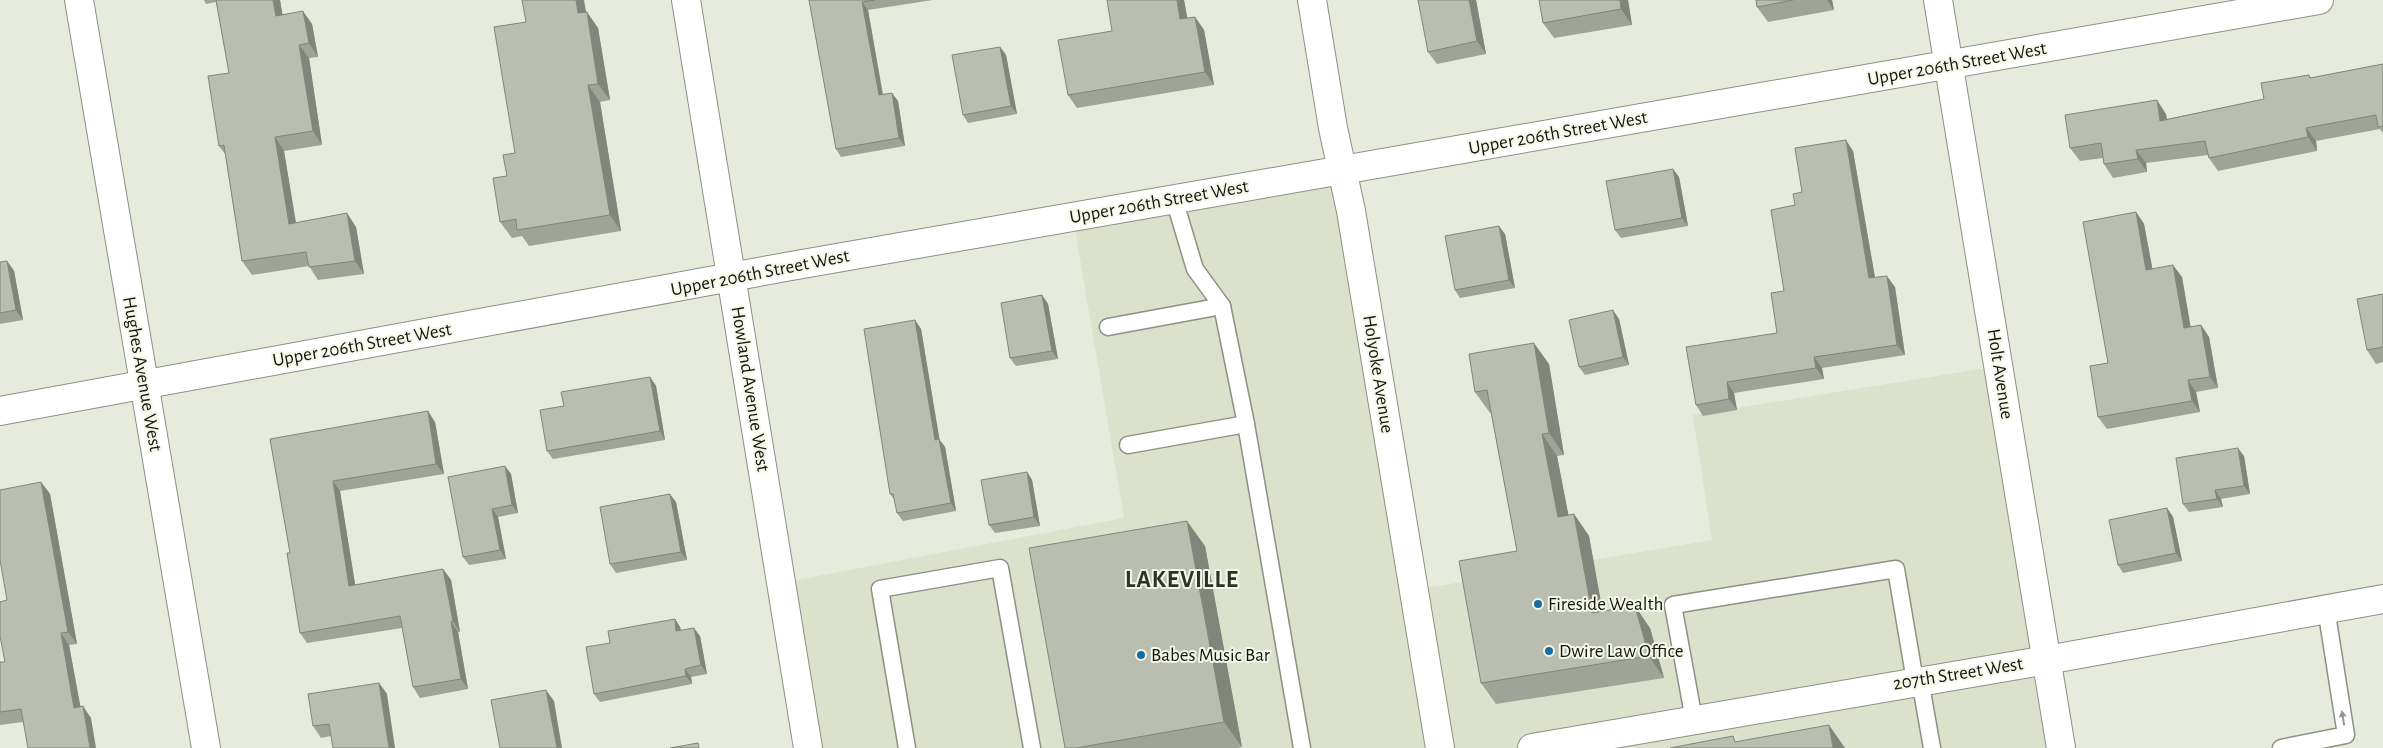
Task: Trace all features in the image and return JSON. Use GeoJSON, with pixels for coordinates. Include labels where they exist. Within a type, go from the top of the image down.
{"type":"FeatureCollection","features":[{"type":"Feature","properties":{"kind":"street","name":"Hughes Avenue West"},"geometry":{"type":"LineString","coordinates":[[79,0],[206,748]]}},
{"type":"Feature","properties":{"kind":"street","name":"Howland Avenue West"},"geometry":{"type":"LineString","coordinates":[[686,0],[808,748]]}},
{"type":"Feature","properties":{"kind":"street","name":"Holyoke Avenue"},"geometry":{"type":"LineString","coordinates":[[1312,0],[1333,128],[1344,171],[1440,748]]}},
{"type":"Feature","properties":{"kind":"street","name":"Holt Avenue"},"geometry":{"type":"LineString","coordinates":[[1938,0],[2061,748]]}},
{"type":"Feature","properties":{"kind":"street","name":"Upper 206th Street West"},"geometry":{"type":"LineString","coordinates":[[0,411],[732,279],[801,264],[1950,66],[2319,0]]}},
{"type":"Feature","properties":{"kind":"street","name":"207th Street West"},"geometry":{"type":"LineString","coordinates":[[1532,748],[2047,660],[2383,599]]}},
{"type":"Feature","properties":{"kind":"lane"},"geometry":{"type":"LineString","coordinates":[[1174,200],[1195,269],[1222,306],[1246,424],[1302,748]]}},
{"type":"Feature","properties":{"kind":"lane"},"geometry":{"type":"LineString","coordinates":[[1108,327],[1222,306]]}},
{"type":"Feature","properties":{"kind":"lane"},"geometry":{"type":"LineString","coordinates":[[1128,445],[1246,424]]}},
{"type":"Feature","properties":{"kind":"lane"},"geometry":{"type":"LineString","coordinates":[[907,748],[880,589],[1000,568],[1032,748]]}},
{"type":"Feature","properties":{"kind":"lane"},"geometry":{"type":"LineString","coordinates":[[1694,720],[1673,605],[1896,569],[1932,748]]}},
{"type":"Feature","properties":{"kind":"lane"},"geometry":{"type":"LineString","coordinates":[[2281,748],[2346,735],[2326,608]]}},
{"type":"Feature","properties":{"kind":"shaded area"},"geometry":{"type":"Polygon","coordinates":[[[1344,171],[1414,590],[1712,540],[1693,415],[1999,366],[2061,748],[808,748],[781,583],[1124,518],[1073,217],[1344,171]]]}},
{"type":"Feature","properties":{"kind":"building"},"geometry":{"type":"Polygon","coordinates":[[[216,0],[273,0],[276,16],[303,11],[309,43],[299,45],[313,131],[275,137],[289,224],[347,213],[355,261],[309,267],[306,252],[242,261],[224,145],[219,146],[208,76],[229,73],[216,0]]]}},
{"type":"Feature","properties":{"kind":"building"},"geometry":{"type":"Polygon","coordinates":[[[522,0],[576,0],[578,13],[587,12],[598,84],[588,85],[610,215],[517,230],[516,219],[500,222],[493,178],[507,176],[503,155],[515,153],[494,27],[526,22],[522,0]]]}},
{"type":"Feature","properties":{"kind":"building"},"geometry":{"type":"Polygon","coordinates":[[[809,0],[875,0],[862,2],[879,95],[892,93],[899,138],[836,149],[809,0]]]}},
{"type":"Feature","properties":{"kind":"building"},"geometry":{"type":"Polygon","coordinates":[[[1107,0],[1177,0],[1180,19],[1195,17],[1205,72],[1068,95],[1058,40],[1112,31],[1107,0]]]}},
{"type":"Feature","properties":{"kind":"building"},"geometry":{"type":"Polygon","coordinates":[[[1418,0],[1469,0],[1477,41],[1428,52],[1418,0]]]}},
{"type":"Feature","properties":{"kind":"building"},"geometry":{"type":"Polygon","coordinates":[[[1539,0],[1620,0],[1621,9],[1543,23],[1539,0]]]}},
{"type":"Feature","properties":{"kind":"building"},"geometry":{"type":"Polygon","coordinates":[[[1756,0],[1793,0],[1757,7],[1756,0]]]}},
{"type":"Feature","properties":{"kind":"building"},"geometry":{"type":"Polygon","coordinates":[[[1000,47],[1011,106],[963,115],[952,55],[1000,47]]]}},
{"type":"Feature","properties":{"kind":"building"},"geometry":{"type":"Polygon","coordinates":[[[2383,64],[2383,126],[2378,127],[2376,115],[2306,128],[2308,137],[2209,158],[2205,141],[2136,150],[2138,159],[2104,164],[2101,143],[2070,148],[2065,115],[2157,100],[2160,121],[2264,99],[2261,83],[2309,75],[2310,78],[2383,64]]]}},
{"type":"Feature","properties":{"kind":"building"},"geometry":{"type":"Polygon","coordinates":[[[1846,140],[1869,278],[1887,276],[1897,345],[1814,357],[1816,368],[1727,382],[1729,399],[1696,405],[1686,347],[1777,333],[1771,293],[1784,291],[1771,210],[1795,205],[1793,194],[1802,192],[1795,148],[1846,140]]]}},
{"type":"Feature","properties":{"kind":"building"},"geometry":{"type":"Polygon","coordinates":[[[1673,169],[1682,218],[1615,230],[1606,181],[1673,169]]]}},
{"type":"Feature","properties":{"kind":"building"},"geometry":{"type":"Polygon","coordinates":[[[2136,212],[2146,270],[2173,265],[2184,328],[2201,325],[2210,377],[2188,380],[2192,401],[2098,417],[2090,366],[2108,363],[2083,222],[2136,212]]]}},
{"type":"Feature","properties":{"kind":"building"},"geometry":{"type":"Polygon","coordinates":[[[1499,226],[1509,280],[1455,290],[1445,236],[1499,226]]]}},
{"type":"Feature","properties":{"kind":"building"},"geometry":{"type":"Polygon","coordinates":[[[7,261],[16,310],[0,313],[0,262],[7,261]]]}},
{"type":"Feature","properties":{"kind":"building"},"geometry":{"type":"Polygon","coordinates":[[[2383,294],[2383,347],[2367,350],[2357,299],[2383,294]]]}},
{"type":"Feature","properties":{"kind":"building"},"geometry":{"type":"Polygon","coordinates":[[[1042,295],[1052,351],[1010,358],[1001,303],[1042,295]]]}},
{"type":"Feature","properties":{"kind":"building"},"geometry":{"type":"Polygon","coordinates":[[[1613,310],[1623,357],[1579,367],[1569,320],[1613,310]]]}},
{"type":"Feature","properties":{"kind":"building"},"geometry":{"type":"Polygon","coordinates":[[[915,320],[935,440],[939,439],[951,503],[897,513],[893,494],[890,494],[864,329],[915,320]]]}},
{"type":"Feature","properties":{"kind":"building"},"geometry":{"type":"Polygon","coordinates":[[[1534,343],[1549,433],[1542,434],[1558,517],[1574,514],[1592,613],[1635,606],[1649,656],[1481,683],[1459,561],[1517,551],[1487,390],[1475,392],[1469,354],[1534,343]]]}},
{"type":"Feature","properties":{"kind":"building"},"geometry":{"type":"Polygon","coordinates":[[[650,377],[660,431],[547,451],[540,410],[564,406],[561,392],[650,377]]]}},
{"type":"Feature","properties":{"kind":"building"},"geometry":{"type":"Polygon","coordinates":[[[428,411],[436,464],[333,481],[349,586],[443,569],[461,679],[413,687],[400,616],[300,633],[287,553],[290,553],[270,439],[428,411]]]}},
{"type":"Feature","properties":{"kind":"building"},"geometry":{"type":"Polygon","coordinates":[[[2238,448],[2244,486],[2215,490],[2217,499],[2183,504],[2176,458],[2238,448]]]}},
{"type":"Feature","properties":{"kind":"building"},"geometry":{"type":"Polygon","coordinates":[[[505,466],[512,505],[492,509],[500,550],[463,557],[448,477],[505,466]]]}},
{"type":"Feature","properties":{"kind":"building"},"geometry":{"type":"Polygon","coordinates":[[[1027,472],[1034,517],[989,525],[981,480],[1027,472]]]}},
{"type":"Feature","properties":{"kind":"building"},"geometry":{"type":"Polygon","coordinates":[[[41,482],[68,632],[61,633],[74,708],[83,706],[90,748],[28,748],[21,709],[0,712],[0,662],[5,662],[0,636],[0,602],[7,600],[0,560],[0,490],[41,482]]]}},
{"type":"Feature","properties":{"kind":"building"},"geometry":{"type":"Polygon","coordinates":[[[670,494],[681,552],[610,564],[600,507],[670,494]]]}},
{"type":"Feature","properties":{"kind":"building"},"geometry":{"type":"Polygon","coordinates":[[[2167,508],[2176,553],[2118,565],[2109,520],[2167,508]]]}},
{"type":"Feature","properties":{"kind":"building"},"geometry":{"type":"Polygon","coordinates":[[[1187,521],[1224,722],[1076,748],[1065,748],[1029,548],[1187,521]]]}},
{"type":"Feature","properties":{"kind":"building"},"geometry":{"type":"Polygon","coordinates":[[[675,619],[676,631],[694,628],[701,665],[685,669],[686,676],[594,694],[586,647],[610,643],[608,631],[675,619]]]}},
{"type":"Feature","properties":{"kind":"building"},"geometry":{"type":"Polygon","coordinates":[[[379,683],[389,748],[333,748],[329,724],[313,726],[308,694],[379,683]]]}},
{"type":"Feature","properties":{"kind":"building"},"geometry":{"type":"Polygon","coordinates":[[[546,690],[557,748],[500,748],[491,700],[546,690]]]}},
{"type":"Feature","properties":{"kind":"building"},"geometry":{"type":"Polygon","coordinates":[[[1829,725],[1833,748],[1670,748],[1733,736],[1735,742],[1829,725]]]}},
{"type":"Feature","properties":{"kind":"building"},"geometry":{"type":"Polygon","coordinates":[[[698,743],[699,748],[670,748],[698,743]]]}},
{"type":"Feature","properties":{"kind":"place","name":"Fireside Wealth"},"geometry":{"type":"Point","coordinates":[1538,604]}},
{"type":"Feature","properties":{"kind":"place","name":"Dwire Law Office"},"geometry":{"type":"Point","coordinates":[1549,651]}},
{"type":"Feature","properties":{"kind":"place","name":"Babes Music Bar"},"geometry":{"type":"Point","coordinates":[1141,655]}},
{"type":"Feature","properties":{"kind":"district","name":"LAKEVILLE"},"geometry":{"type":"Point","coordinates":[1182,580]}}]}
